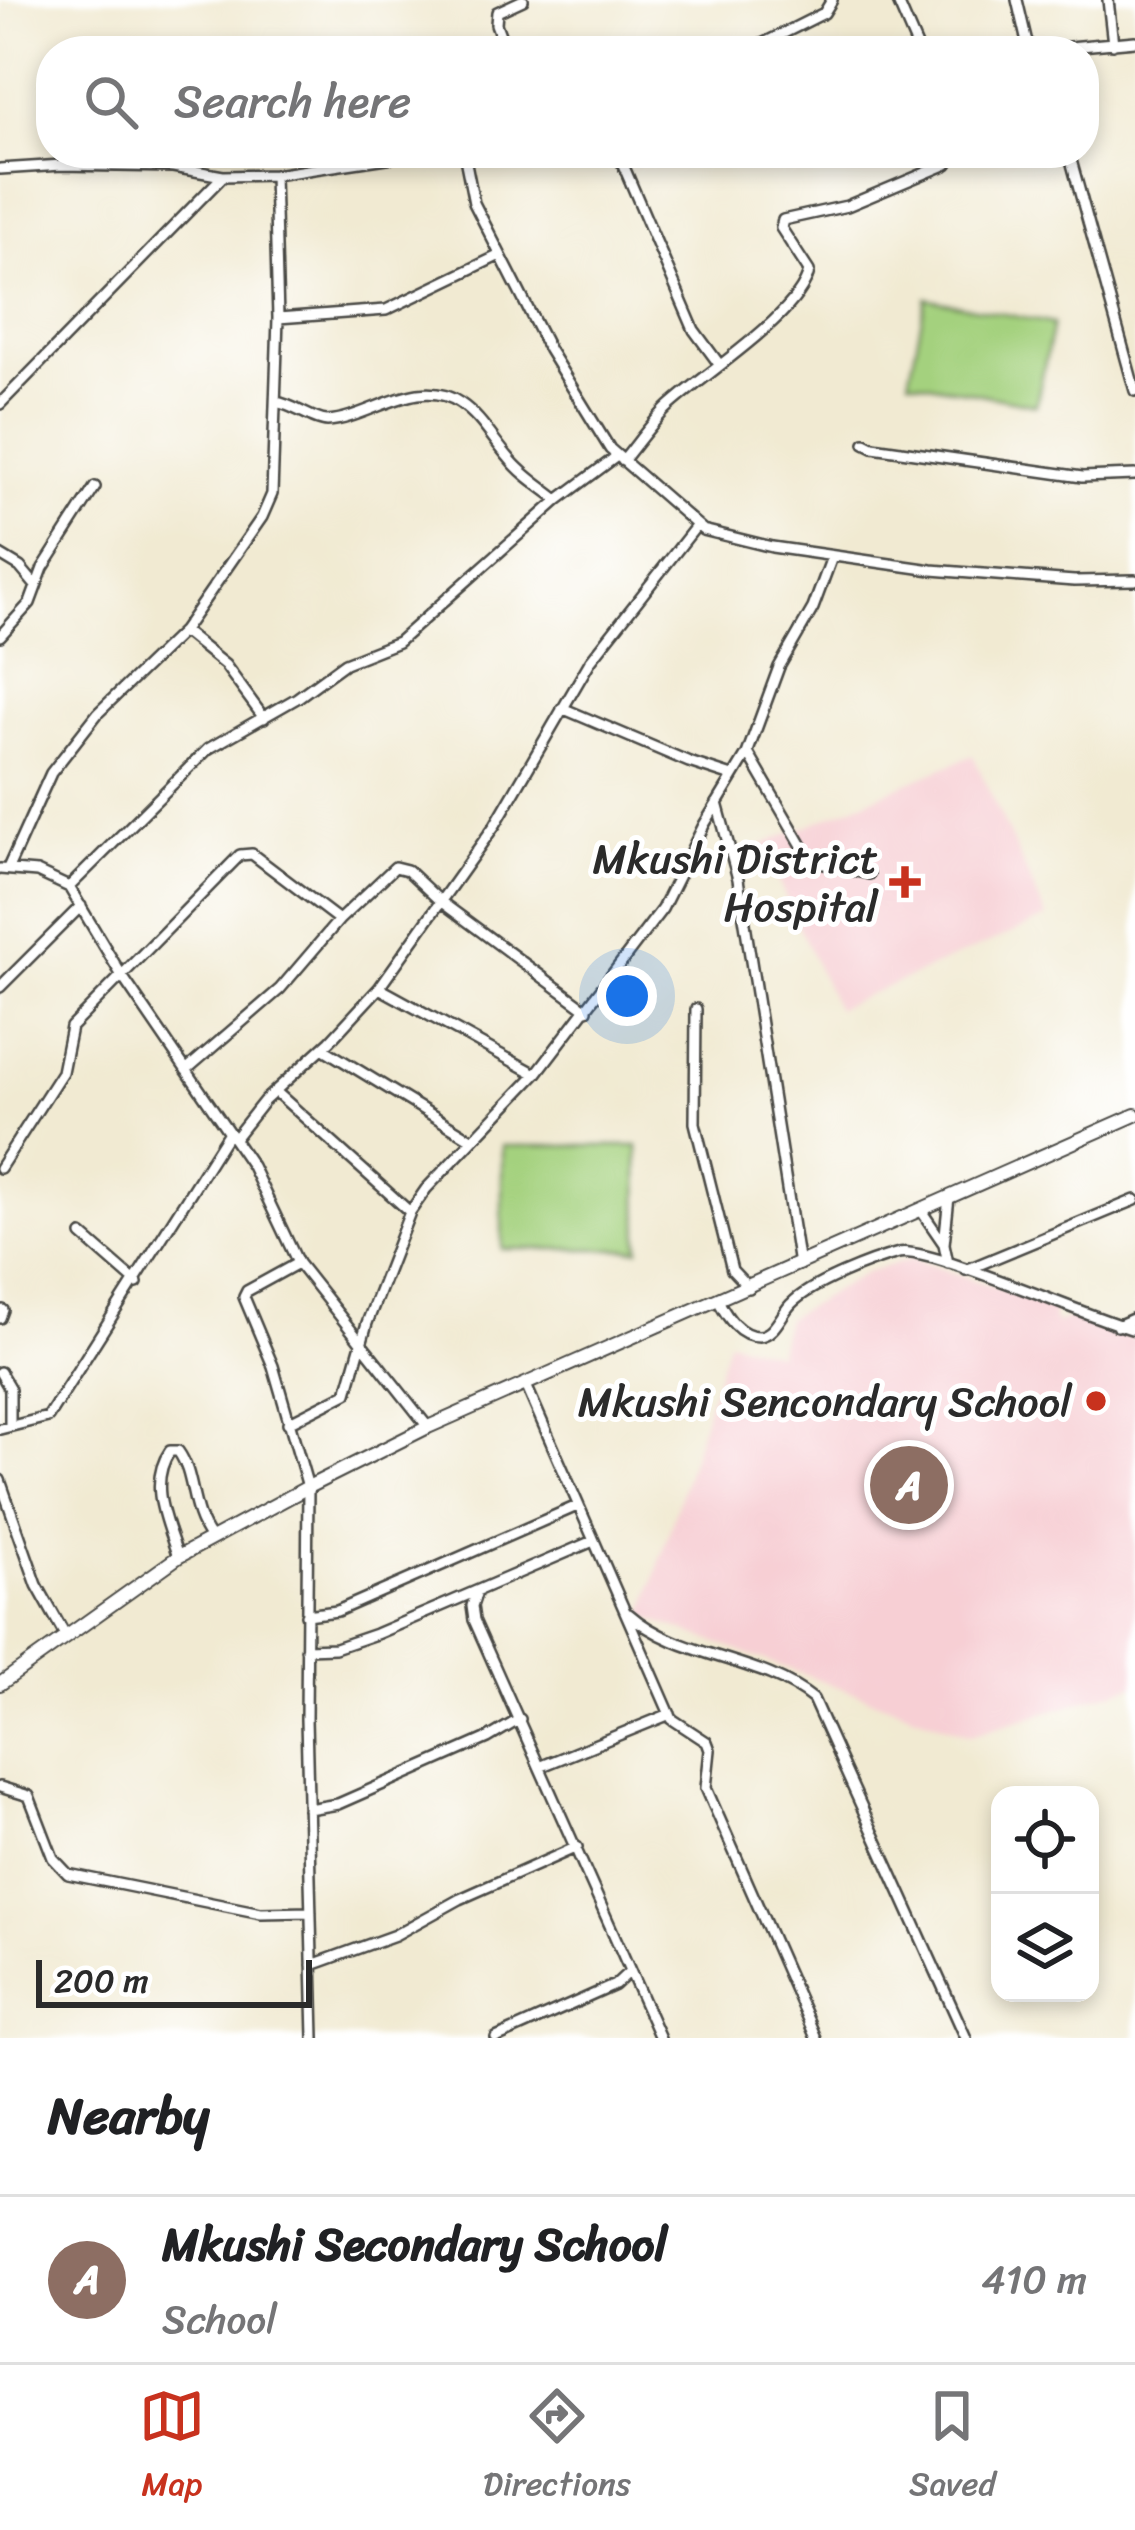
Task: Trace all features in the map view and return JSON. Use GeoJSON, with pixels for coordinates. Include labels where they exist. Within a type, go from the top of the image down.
{"type":"FeatureCollection","features":[{"type":"Feature","properties":{"kind":"street"},"geometry":{"type":"LineString","coordinates":[[501,36],[497,12],[523,0]]}},
{"type":"Feature","properties":{"kind":"street"},"geometry":{"type":"LineString","coordinates":[[779,36],[824,14],[832,0]]}},
{"type":"Feature","properties":{"kind":"street"},"geometry":{"type":"LineString","coordinates":[[897,0],[913,36]]}},
{"type":"Feature","properties":{"kind":"street"},"geometry":{"type":"LineString","coordinates":[[1017,0],[1025,36]]}},
{"type":"Feature","properties":{"kind":"street"},"geometry":{"type":"LineString","coordinates":[[1108,0],[1113,44]]}},
{"type":"Feature","properties":{"kind":"street"},"geometry":{"type":"LineString","coordinates":[[1099,45],[1135,41]]}},
{"type":"Feature","properties":{"kind":"street"},"geometry":{"type":"LineString","coordinates":[[0,169],[36,167]]}},
{"type":"Feature","properties":{"kind":"street"},"geometry":{"type":"LineString","coordinates":[[179,168],[224,176],[320,168]]}},
{"type":"Feature","properties":{"kind":"street"},"geometry":{"type":"LineString","coordinates":[[467,168],[474,203],[549,350],[620,458],[697,525],[737,540],[832,557],[1073,581],[1135,580]]}},
{"type":"Feature","properties":{"kind":"street"},"geometry":{"type":"LineString","coordinates":[[624,168],[694,330],[719,364]]}},
{"type":"Feature","properties":{"kind":"street"},"geometry":{"type":"LineString","coordinates":[[69,887],[191,762],[345,663],[398,642],[558,500],[620,458],[663,412],[783,312],[809,271],[781,228],[783,220],[847,206],[937,168]]}},
{"type":"Feature","properties":{"kind":"street"},"geometry":{"type":"LineString","coordinates":[[1073,168],[1135,391]]}},
{"type":"Feature","properties":{"kind":"street"},"geometry":{"type":"LineString","coordinates":[[274,175],[278,318],[272,494],[262,518],[183,632],[98,713],[51,773],[4,868],[37,872],[69,887],[122,976],[252,1166],[298,1263],[428,1427]]}},
{"type":"Feature","properties":{"kind":"street"},"geometry":{"type":"LineString","coordinates":[[0,404],[224,176]]}},
{"type":"Feature","properties":{"kind":"street"},"geometry":{"type":"LineString","coordinates":[[278,318],[386,310],[500,254]]}},
{"type":"Feature","properties":{"kind":"street"},"geometry":{"type":"LineString","coordinates":[[276,402],[328,421],[411,395],[444,395],[479,419],[512,462],[558,500]]}},
{"type":"Feature","properties":{"kind":"street"},"geometry":{"type":"LineString","coordinates":[[866,443],[872,448],[1082,477],[1135,475]]}},
{"type":"Feature","properties":{"kind":"street"},"geometry":{"type":"LineString","coordinates":[[0,636],[30,603],[51,553],[95,487]]}},
{"type":"Feature","properties":{"kind":"street"},"geometry":{"type":"LineString","coordinates":[[0,1372],[10,1389],[5,1427],[48,1417],[231,1135],[379,988],[495,825],[591,660],[697,525]]}},
{"type":"Feature","properties":{"kind":"street"},"geometry":{"type":"LineString","coordinates":[[0,555],[20,567],[36,586]]}},
{"type":"Feature","properties":{"kind":"street"},"geometry":{"type":"LineString","coordinates":[[288,1423],[347,1393],[410,1212],[426,1189],[536,1074],[662,909],[748,753],[779,667],[813,608],[832,557]]}},
{"type":"Feature","properties":{"kind":"street"},"geometry":{"type":"LineString","coordinates":[[183,632],[225,665],[264,718]]}},
{"type":"Feature","properties":{"kind":"street"},"geometry":{"type":"LineString","coordinates":[[562,708],[732,776]]}},
{"type":"Feature","properties":{"kind":"street"},"geometry":{"type":"LineString","coordinates":[[748,753],[811,861],[869,874]]}},
{"type":"Feature","properties":{"kind":"street"},"geometry":{"type":"LineString","coordinates":[[717,802],[738,879],[800,1265]]}},
{"type":"Feature","properties":{"kind":"street"},"geometry":{"type":"LineString","coordinates":[[0,1168],[62,1072],[71,1027],[245,852],[340,920]]}},
{"type":"Feature","properties":{"kind":"street"},"geometry":{"type":"LineString","coordinates":[[186,1070],[280,989],[340,920],[395,867],[407,870],[440,901],[586,1010]]}},
{"type":"Feature","properties":{"kind":"street"},"geometry":{"type":"LineString","coordinates":[[0,987],[81,906]]}},
{"type":"Feature","properties":{"kind":"street"},"geometry":{"type":"LineString","coordinates":[[379,988],[536,1074]]}},
{"type":"Feature","properties":{"kind":"street"},"geometry":{"type":"LineString","coordinates":[[696,1009],[695,1123],[732,1270],[748,1288]]}},
{"type":"Feature","properties":{"kind":"street"},"geometry":{"type":"LineString","coordinates":[[322,1048],[473,1140]]}},
{"type":"Feature","properties":{"kind":"street"},"geometry":{"type":"LineString","coordinates":[[275,1091],[410,1212]]}},
{"type":"Feature","properties":{"kind":"street"},"geometry":{"type":"LineString","coordinates":[[0,1684],[178,1557],[308,1487],[428,1427],[1135,1115]]}},
{"type":"Feature","properties":{"kind":"street"},"geometry":{"type":"LineString","coordinates":[[948,1263],[944,1244],[949,1196]]}},
{"type":"Feature","properties":{"kind":"street"},"geometry":{"type":"LineString","coordinates":[[966,1270],[1135,1200]]}},
{"type":"Feature","properties":{"kind":"street"},"geometry":{"type":"LineString","coordinates":[[920,1208],[944,1244]]}},
{"type":"Feature","properties":{"kind":"street"},"geometry":{"type":"LineString","coordinates":[[82,1235],[137,1283]]}},
{"type":"Feature","properties":{"kind":"street"},"geometry":{"type":"LineString","coordinates":[[719,1302],[737,1327],[760,1336],[769,1333],[791,1303],[810,1291],[902,1252],[948,1263],[1135,1330]]}},
{"type":"Feature","properties":{"kind":"street"},"geometry":{"type":"LineString","coordinates":[[298,1263],[244,1297],[273,1366],[308,1487],[306,1649],[314,2038]]}},
{"type":"Feature","properties":{"kind":"street"},"geometry":{"type":"LineString","coordinates":[[1117,1325],[1135,1318]]}},
{"type":"Feature","properties":{"kind":"street"},"geometry":{"type":"LineString","coordinates":[[526,1384],[670,1714],[680,1727],[707,1742],[706,1788],[816,2038]]}},
{"type":"Feature","properties":{"kind":"street"},"geometry":{"type":"LineString","coordinates":[[178,1557],[158,1485],[161,1465],[170,1451],[178,1451],[184,1459],[195,1512],[211,1538]]}},
{"type":"Feature","properties":{"kind":"street"},"geometry":{"type":"LineString","coordinates":[[0,1480],[37,1585],[66,1637]]}},
{"type":"Feature","properties":{"kind":"street"},"geometry":{"type":"LineString","coordinates":[[306,1615],[337,1611],[578,1506]]}},
{"type":"Feature","properties":{"kind":"street"},"geometry":{"type":"LineString","coordinates":[[306,1649],[350,1644],[593,1541]]}},
{"type":"Feature","properties":{"kind":"street"},"geometry":{"type":"LineString","coordinates":[[477,1591],[474,1620],[660,2038]]}},
{"type":"Feature","properties":{"kind":"street"},"geometry":{"type":"LineString","coordinates":[[625,1611],[661,1634],[794,1684],[813,1699],[966,2038]]}},
{"type":"Feature","properties":{"kind":"street"},"geometry":{"type":"LineString","coordinates":[[542,1766],[670,1714]]}},
{"type":"Feature","properties":{"kind":"street"},"geometry":{"type":"LineString","coordinates":[[308,1809],[338,1804],[520,1720]]}},
{"type":"Feature","properties":{"kind":"street"},"geometry":{"type":"LineString","coordinates":[[0,1787],[29,1796],[53,1858],[68,1874],[261,1913],[311,1912]]}},
{"type":"Feature","properties":{"kind":"street"},"geometry":{"type":"LineString","coordinates":[[312,1965],[395,1935],[448,1905],[577,1847]]}},
{"type":"Feature","properties":{"kind":"street"},"geometry":{"type":"LineString","coordinates":[[496,2038],[615,1985],[630,1971]]}},
{"type":"Feature","properties":{"kind":"shaded area","name":"Mkushi District Hospital"},"geometry":{"type":"Polygon","coordinates":[[[973,755],[1047,918],[836,1009],[762,845],[973,755]]]}},
{"type":"Feature","properties":{"kind":"shaded area"},"geometry":{"type":"Polygon","coordinates":[[[912,1259],[1053,1307],[1058,1323],[1074,1316],[1135,1339],[1135,1685],[971,1735],[643,1616],[728,1340],[777,1353],[786,1319],[869,1271],[912,1259]]]}},
{"type":"Feature","properties":{"kind":"green space"},"geometry":{"type":"Polygon","coordinates":[[[926,298],[1053,324],[1036,405],[909,380],[926,298]]]}},
{"type":"Feature","properties":{"kind":"green space"},"geometry":{"type":"Polygon","coordinates":[[[502,1146],[638,1146],[639,1249],[502,1249],[502,1146]]]}},
{"type":"Feature","properties":{"kind":"place","name":"Mkushi District Hospital"},"geometry":{"type":"Point","coordinates":[905,882]}},
{"type":"Feature","properties":{"kind":"place","name":"Mkushi Sencondary School"},"geometry":{"type":"Point","coordinates":[1096,1401]}},
{"type":"Feature","properties":{"kind":"place","name":"Mkushi Secondary School"},"geometry":{"type":"Point","coordinates":[909,1485]}}]}
